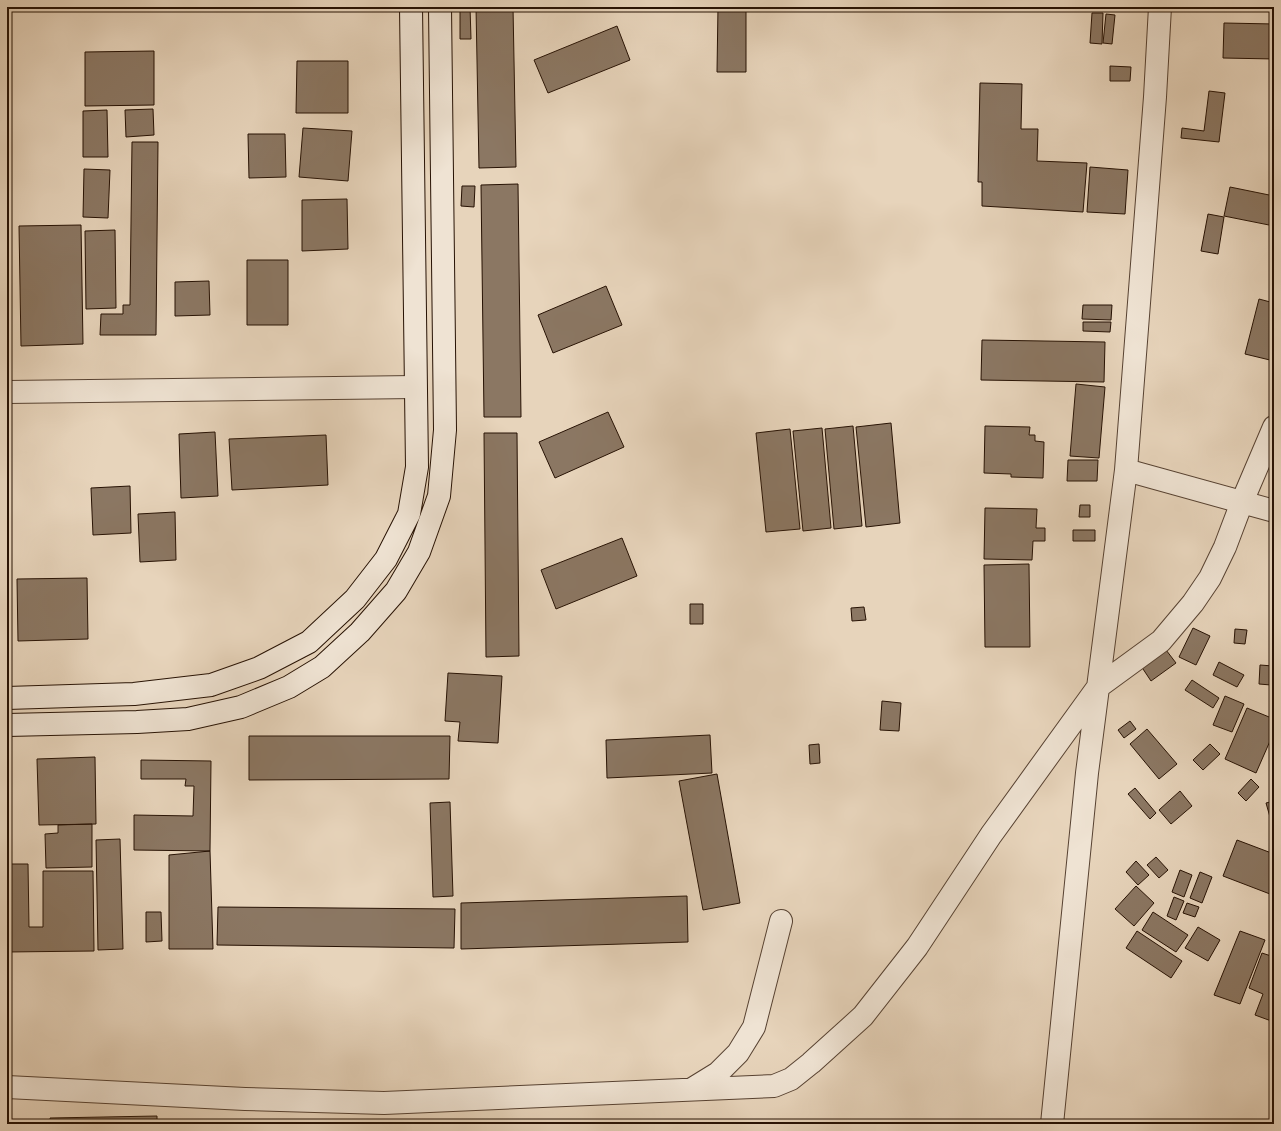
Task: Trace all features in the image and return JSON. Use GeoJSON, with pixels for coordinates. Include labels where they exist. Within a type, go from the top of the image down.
{"type":"FeatureCollection","features":[{"type":"Feature","properties":{"kind":"street"},"geometry":{"type":"LineString","coordinates":[[7,698],[134,694],[211,685],[259,668],[309,642],[355,599],[386,559],[409,514],[417,467],[411,7]]}},
{"type":"Feature","properties":{"kind":"street"},"geometry":{"type":"LineString","coordinates":[[7,724],[105,723],[188,719],[240,707],[289,687],[322,667],[360,632],[396,591],[419,552],[439,496],[446,430],[440,7]]}},
{"type":"Feature","properties":{"kind":"street"},"geometry":{"type":"LineString","coordinates":[[1052,1124],[1087,773],[1126,470],[1155,97],[1160,7]]}},
{"type":"Feature","properties":{"kind":"street"},"geometry":{"type":"LineString","coordinates":[[7,392],[415,387]]}},
{"type":"Feature","properties":{"kind":"street"},"geometry":{"type":"LineString","coordinates":[[7,1087],[245,1099],[384,1103],[774,1086],[791,1079],[863,1016],[917,947],[991,835],[1098,687],[1161,641],[1193,602],[1210,578],[1274,427]]}},
{"type":"Feature","properties":{"kind":"street"},"geometry":{"type":"LineString","coordinates":[[1126,470],[1274,511]]}},
{"type":"Feature","properties":{"kind":"street"},"geometry":{"type":"LineString","coordinates":[[105,723],[106,695]]}},
{"type":"Feature","properties":{"kind":"street"},"geometry":{"type":"LineString","coordinates":[[691,1090],[718,1073],[738,1053],[754,1027],[781,921]]}},
{"type":"Feature","properties":{"kind":"building"},"geometry":{"type":"Polygon","coordinates":[[[460,7],[470,7],[471,39],[460,39],[460,7]]]}},
{"type":"Feature","properties":{"kind":"building"},"geometry":{"type":"Polygon","coordinates":[[[476,7],[513,7],[516,167],[479,168],[476,7]]]}},
{"type":"Feature","properties":{"kind":"building"},"geometry":{"type":"Polygon","coordinates":[[[718,7],[746,7],[746,72],[717,72],[718,7]]]}},
{"type":"Feature","properties":{"kind":"building"},"geometry":{"type":"Polygon","coordinates":[[[1092,13],[1103,13],[1102,44],[1090,43],[1092,13]]]}},
{"type":"Feature","properties":{"kind":"building"},"geometry":{"type":"Polygon","coordinates":[[[1106,14],[1115,15],[1112,44],[1103,43],[1106,14]]]}},
{"type":"Feature","properties":{"kind":"building"},"geometry":{"type":"Polygon","coordinates":[[[1224,23],[1274,24],[1274,59],[1223,58],[1224,23]]]}},
{"type":"Feature","properties":{"kind":"building"},"geometry":{"type":"Polygon","coordinates":[[[617,26],[630,60],[548,93],[534,60],[617,26]]]}},
{"type":"Feature","properties":{"kind":"building"},"geometry":{"type":"Polygon","coordinates":[[[154,51],[154,105],[85,106],[85,52],[154,51]]]}},
{"type":"Feature","properties":{"kind":"building"},"geometry":{"type":"Polygon","coordinates":[[[297,61],[348,61],[348,113],[296,113],[297,61]]]}},
{"type":"Feature","properties":{"kind":"building"},"geometry":{"type":"Polygon","coordinates":[[[1110,66],[1131,67],[1130,81],[1110,81],[1110,66]]]}},
{"type":"Feature","properties":{"kind":"building"},"geometry":{"type":"Polygon","coordinates":[[[980,83],[1022,84],[1021,129],[1038,129],[1037,161],[1087,163],[1083,212],[982,206],[982,182],[978,182],[980,83]]]}},
{"type":"Feature","properties":{"kind":"building"},"geometry":{"type":"Polygon","coordinates":[[[1209,91],[1225,93],[1219,142],[1181,138],[1182,128],[1204,131],[1209,91]]]}},
{"type":"Feature","properties":{"kind":"building"},"geometry":{"type":"Polygon","coordinates":[[[153,109],[154,135],[126,137],[125,110],[153,109]]]}},
{"type":"Feature","properties":{"kind":"building"},"geometry":{"type":"Polygon","coordinates":[[[107,110],[108,157],[83,157],[83,111],[107,110]]]}},
{"type":"Feature","properties":{"kind":"building"},"geometry":{"type":"Polygon","coordinates":[[[303,128],[352,131],[348,181],[299,177],[303,128]]]}},
{"type":"Feature","properties":{"kind":"building"},"geometry":{"type":"Polygon","coordinates":[[[248,134],[285,134],[286,177],[249,178],[248,134]]]}},
{"type":"Feature","properties":{"kind":"building"},"geometry":{"type":"Polygon","coordinates":[[[132,142],[158,142],[156,335],[100,335],[101,314],[123,314],[123,305],[130,305],[132,142]]]}},
{"type":"Feature","properties":{"kind":"building"},"geometry":{"type":"Polygon","coordinates":[[[1090,167],[1128,170],[1125,214],[1087,212],[1090,167]]]}},
{"type":"Feature","properties":{"kind":"building"},"geometry":{"type":"Polygon","coordinates":[[[84,169],[110,170],[108,218],[83,217],[84,169]]]}},
{"type":"Feature","properties":{"kind":"building"},"geometry":{"type":"Polygon","coordinates":[[[518,184],[521,417],[484,417],[481,185],[518,184]]]}},
{"type":"Feature","properties":{"kind":"building"},"geometry":{"type":"Polygon","coordinates":[[[462,186],[475,186],[474,207],[461,206],[462,186]]]}},
{"type":"Feature","properties":{"kind":"building"},"geometry":{"type":"Polygon","coordinates":[[[1230,187],[1274,196],[1274,226],[1224,216],[1230,187]]]}},
{"type":"Feature","properties":{"kind":"building"},"geometry":{"type":"Polygon","coordinates":[[[347,199],[348,249],[302,251],[302,200],[347,199]]]}},
{"type":"Feature","properties":{"kind":"building"},"geometry":{"type":"Polygon","coordinates":[[[1208,214],[1224,217],[1218,254],[1201,251],[1208,214]]]}},
{"type":"Feature","properties":{"kind":"building"},"geometry":{"type":"Polygon","coordinates":[[[81,225],[83,344],[21,346],[19,226],[81,225]]]}},
{"type":"Feature","properties":{"kind":"building"},"geometry":{"type":"Polygon","coordinates":[[[115,230],[116,308],[86,309],[85,231],[115,230]]]}},
{"type":"Feature","properties":{"kind":"building"},"geometry":{"type":"Polygon","coordinates":[[[247,260],[288,260],[288,325],[247,325],[247,260]]]}},
{"type":"Feature","properties":{"kind":"building"},"geometry":{"type":"Polygon","coordinates":[[[209,281],[210,315],[175,316],[175,282],[209,281]]]}},
{"type":"Feature","properties":{"kind":"building"},"geometry":{"type":"Polygon","coordinates":[[[606,286],[622,325],[553,353],[538,315],[606,286]]]}},
{"type":"Feature","properties":{"kind":"building"},"geometry":{"type":"Polygon","coordinates":[[[1259,299],[1274,303],[1274,361],[1245,354],[1259,299]]]}},
{"type":"Feature","properties":{"kind":"building"},"geometry":{"type":"Polygon","coordinates":[[[1083,305],[1112,305],[1111,320],[1082,319],[1083,305]]]}},
{"type":"Feature","properties":{"kind":"building"},"geometry":{"type":"Polygon","coordinates":[[[1083,322],[1111,322],[1110,332],[1083,331],[1083,322]]]}},
{"type":"Feature","properties":{"kind":"building"},"geometry":{"type":"Polygon","coordinates":[[[982,340],[1105,342],[1104,382],[981,380],[982,340]]]}},
{"type":"Feature","properties":{"kind":"building"},"geometry":{"type":"Polygon","coordinates":[[[1076,384],[1105,387],[1099,458],[1070,456],[1076,384]]]}},
{"type":"Feature","properties":{"kind":"building"},"geometry":{"type":"Polygon","coordinates":[[[608,412],[624,447],[555,478],[539,442],[608,412]]]}},
{"type":"Feature","properties":{"kind":"building"},"geometry":{"type":"Polygon","coordinates":[[[891,423],[900,523],[866,527],[856,427],[891,423]]]}},
{"type":"Feature","properties":{"kind":"building"},"geometry":{"type":"Polygon","coordinates":[[[853,426],[862,526],[834,529],[825,429],[853,426]]]}},
{"type":"Feature","properties":{"kind":"building"},"geometry":{"type":"Polygon","coordinates":[[[985,426],[1030,427],[1029,435],[1035,435],[1035,441],[1044,442],[1043,478],[1011,477],[1011,474],[984,473],[985,426]]]}},
{"type":"Feature","properties":{"kind":"building"},"geometry":{"type":"Polygon","coordinates":[[[822,428],[831,528],[803,531],[793,431],[822,428]]]}},
{"type":"Feature","properties":{"kind":"building"},"geometry":{"type":"Polygon","coordinates":[[[790,429],[800,529],[766,532],[756,433],[790,429]]]}},
{"type":"Feature","properties":{"kind":"building"},"geometry":{"type":"Polygon","coordinates":[[[215,432],[218,496],[181,498],[179,434],[215,432]]]}},
{"type":"Feature","properties":{"kind":"building"},"geometry":{"type":"Polygon","coordinates":[[[484,433],[517,433],[519,656],[486,657],[484,433]]]}},
{"type":"Feature","properties":{"kind":"building"},"geometry":{"type":"Polygon","coordinates":[[[326,435],[328,485],[232,490],[229,439],[326,435]]]}},
{"type":"Feature","properties":{"kind":"building"},"geometry":{"type":"Polygon","coordinates":[[[1068,460],[1098,460],[1097,481],[1067,481],[1068,460]]]}},
{"type":"Feature","properties":{"kind":"building"},"geometry":{"type":"Polygon","coordinates":[[[130,486],[131,533],[93,535],[91,488],[130,486]]]}},
{"type":"Feature","properties":{"kind":"building"},"geometry":{"type":"Polygon","coordinates":[[[1080,505],[1090,505],[1090,517],[1079,517],[1080,505]]]}},
{"type":"Feature","properties":{"kind":"building"},"geometry":{"type":"Polygon","coordinates":[[[985,508],[1037,509],[1036,528],[1045,528],[1045,541],[1033,541],[1032,560],[984,559],[985,508]]]}},
{"type":"Feature","properties":{"kind":"building"},"geometry":{"type":"Polygon","coordinates":[[[175,512],[176,560],[140,562],[138,514],[175,512]]]}},
{"type":"Feature","properties":{"kind":"building"},"geometry":{"type":"Polygon","coordinates":[[[1073,530],[1095,530],[1095,541],[1073,541],[1073,530]]]}},
{"type":"Feature","properties":{"kind":"building"},"geometry":{"type":"Polygon","coordinates":[[[622,538],[637,576],[556,609],[541,570],[622,538]]]}},
{"type":"Feature","properties":{"kind":"building"},"geometry":{"type":"Polygon","coordinates":[[[1029,564],[1030,647],[985,647],[984,565],[1029,564]]]}},
{"type":"Feature","properties":{"kind":"building"},"geometry":{"type":"Polygon","coordinates":[[[87,578],[88,639],[18,641],[17,579],[87,578]]]}},
{"type":"Feature","properties":{"kind":"building"},"geometry":{"type":"Polygon","coordinates":[[[690,604],[703,604],[703,624],[690,624],[690,604]]]}},
{"type":"Feature","properties":{"kind":"building"},"geometry":{"type":"Polygon","coordinates":[[[864,607],[866,620],[852,621],[851,608],[864,607]]]}},
{"type":"Feature","properties":{"kind":"building"},"geometry":{"type":"Polygon","coordinates":[[[1193,628],[1210,636],[1196,665],[1179,657],[1193,628]]]}},
{"type":"Feature","properties":{"kind":"building"},"geometry":{"type":"Polygon","coordinates":[[[1235,629],[1247,630],[1245,644],[1234,643],[1235,629]]]}},
{"type":"Feature","properties":{"kind":"building"},"geometry":{"type":"Polygon","coordinates":[[[1163,646],[1176,663],[1151,681],[1139,663],[1163,646]]]}},
{"type":"Feature","properties":{"kind":"building"},"geometry":{"type":"Polygon","coordinates":[[[1219,662],[1244,675],[1237,687],[1213,675],[1219,662]]]}},
{"type":"Feature","properties":{"kind":"building"},"geometry":{"type":"Polygon","coordinates":[[[1260,665],[1273,666],[1271,685],[1259,684],[1260,665]]]}},
{"type":"Feature","properties":{"kind":"building"},"geometry":{"type":"Polygon","coordinates":[[[448,673],[502,676],[498,743],[458,741],[460,722],[445,721],[448,673]]]}},
{"type":"Feature","properties":{"kind":"building"},"geometry":{"type":"Polygon","coordinates":[[[1192,680],[1219,698],[1213,708],[1185,690],[1192,680]]]}},
{"type":"Feature","properties":{"kind":"building"},"geometry":{"type":"Polygon","coordinates":[[[1225,696],[1244,704],[1232,732],[1213,725],[1225,696]]]}},
{"type":"Feature","properties":{"kind":"building"},"geometry":{"type":"Polygon","coordinates":[[[882,701],[901,703],[899,731],[880,730],[882,701]]]}},
{"type":"Feature","properties":{"kind":"building"},"geometry":{"type":"Polygon","coordinates":[[[1247,708],[1274,719],[1274,732],[1256,773],[1225,759],[1247,708]]]}},
{"type":"Feature","properties":{"kind":"building"},"geometry":{"type":"Polygon","coordinates":[[[1130,721],[1136,729],[1124,738],[1118,730],[1130,721]]]}},
{"type":"Feature","properties":{"kind":"building"},"geometry":{"type":"Polygon","coordinates":[[[1147,729],[1177,764],[1159,779],[1130,744],[1147,729]]]}},
{"type":"Feature","properties":{"kind":"building"},"geometry":{"type":"Polygon","coordinates":[[[710,735],[712,773],[607,778],[606,740],[710,735]]]}},
{"type":"Feature","properties":{"kind":"building"},"geometry":{"type":"Polygon","coordinates":[[[249,736],[450,736],[449,779],[249,780],[249,736]]]}},
{"type":"Feature","properties":{"kind":"building"},"geometry":{"type":"Polygon","coordinates":[[[819,744],[820,763],[810,764],[809,745],[819,744]]]}},
{"type":"Feature","properties":{"kind":"building"},"geometry":{"type":"Polygon","coordinates":[[[1210,744],[1220,754],[1203,770],[1193,760],[1210,744]]]}},
{"type":"Feature","properties":{"kind":"building"},"geometry":{"type":"Polygon","coordinates":[[[95,757],[96,824],[39,825],[37,759],[95,757]]]}},
{"type":"Feature","properties":{"kind":"building"},"geometry":{"type":"Polygon","coordinates":[[[141,760],[211,761],[210,851],[134,850],[134,815],[193,816],[194,786],[185,786],[186,779],[141,779],[141,760]]]}},
{"type":"Feature","properties":{"kind":"building"},"geometry":{"type":"Polygon","coordinates":[[[7,770],[10,770],[11,864],[28,864],[29,927],[43,927],[43,871],[93,871],[94,951],[7,952],[7,770]]]}},
{"type":"Feature","properties":{"kind":"building"},"geometry":{"type":"Polygon","coordinates":[[[717,774],[740,903],[703,910],[679,781],[717,774]]]}},
{"type":"Feature","properties":{"kind":"building"},"geometry":{"type":"Polygon","coordinates":[[[1251,779],[1259,787],[1246,801],[1238,793],[1251,779]]]}},
{"type":"Feature","properties":{"kind":"building"},"geometry":{"type":"Polygon","coordinates":[[[1135,788],[1156,813],[1150,819],[1128,794],[1135,788]]]}},
{"type":"Feature","properties":{"kind":"building"},"geometry":{"type":"Polygon","coordinates":[[[1180,791],[1192,806],[1171,824],[1159,810],[1180,791]]]}},
{"type":"Feature","properties":{"kind":"building"},"geometry":{"type":"Polygon","coordinates":[[[1274,801],[1274,823],[1272,824],[1266,803],[1274,801]]]}},
{"type":"Feature","properties":{"kind":"building"},"geometry":{"type":"Polygon","coordinates":[[[450,802],[453,896],[433,897],[430,803],[450,802]]]}},
{"type":"Feature","properties":{"kind":"building"},"geometry":{"type":"Polygon","coordinates":[[[92,824],[92,867],[46,868],[45,834],[58,833],[58,825],[92,824]]]}},
{"type":"Feature","properties":{"kind":"building"},"geometry":{"type":"Polygon","coordinates":[[[120,839],[123,949],[98,950],[96,840],[120,839]]]}},
{"type":"Feature","properties":{"kind":"building"},"geometry":{"type":"Polygon","coordinates":[[[1237,840],[1274,854],[1274,883],[1270,894],[1223,876],[1237,840]]]}},
{"type":"Feature","properties":{"kind":"building"},"geometry":{"type":"Polygon","coordinates":[[[210,851],[213,949],[169,949],[169,855],[210,851]]]}},
{"type":"Feature","properties":{"kind":"building"},"geometry":{"type":"Polygon","coordinates":[[[1156,857],[1168,870],[1159,878],[1147,865],[1156,857]]]}},
{"type":"Feature","properties":{"kind":"building"},"geometry":{"type":"Polygon","coordinates":[[[1136,861],[1149,875],[1138,885],[1126,872],[1136,861]]]}},
{"type":"Feature","properties":{"kind":"building"},"geometry":{"type":"Polygon","coordinates":[[[1180,870],[1192,875],[1184,897],[1172,892],[1180,870]]]}},
{"type":"Feature","properties":{"kind":"building"},"geometry":{"type":"Polygon","coordinates":[[[1200,872],[1212,877],[1202,903],[1190,898],[1200,872]]]}},
{"type":"Feature","properties":{"kind":"building"},"geometry":{"type":"Polygon","coordinates":[[[1136,886],[1154,903],[1134,926],[1115,909],[1136,886]]]}},
{"type":"Feature","properties":{"kind":"building"},"geometry":{"type":"Polygon","coordinates":[[[687,896],[688,942],[461,949],[461,903],[687,896]]]}},
{"type":"Feature","properties":{"kind":"building"},"geometry":{"type":"Polygon","coordinates":[[[1174,897],[1184,901],[1176,920],[1167,916],[1174,897]]]}},
{"type":"Feature","properties":{"kind":"building"},"geometry":{"type":"Polygon","coordinates":[[[1187,903],[1199,907],[1195,917],[1183,913],[1187,903]]]}},
{"type":"Feature","properties":{"kind":"building"},"geometry":{"type":"Polygon","coordinates":[[[218,907],[455,909],[454,948],[217,945],[218,907]]]}},
{"type":"Feature","properties":{"kind":"building"},"geometry":{"type":"Polygon","coordinates":[[[146,912],[161,912],[162,941],[146,942],[146,912]]]}},
{"type":"Feature","properties":{"kind":"building"},"geometry":{"type":"Polygon","coordinates":[[[1153,912],[1188,935],[1176,952],[1142,930],[1153,912]]]}},
{"type":"Feature","properties":{"kind":"building"},"geometry":{"type":"Polygon","coordinates":[[[1198,927],[1220,940],[1208,961],[1185,948],[1198,927]]]}},
{"type":"Feature","properties":{"kind":"building"},"geometry":{"type":"Polygon","coordinates":[[[1137,931],[1182,961],[1171,978],[1126,948],[1137,931]]]}},
{"type":"Feature","properties":{"kind":"building"},"geometry":{"type":"Polygon","coordinates":[[[1240,931],[1265,940],[1240,1004],[1214,995],[1240,931]]]}},
{"type":"Feature","properties":{"kind":"building"},"geometry":{"type":"Polygon","coordinates":[[[1262,953],[1274,957],[1274,1022],[1255,1015],[1263,994],[1249,988],[1262,953]]]}},
{"type":"Feature","properties":{"kind":"building"},"geometry":{"type":"Polygon","coordinates":[[[157,1116],[157,1124],[51,1124],[50,1118],[157,1116]]]}}]}
